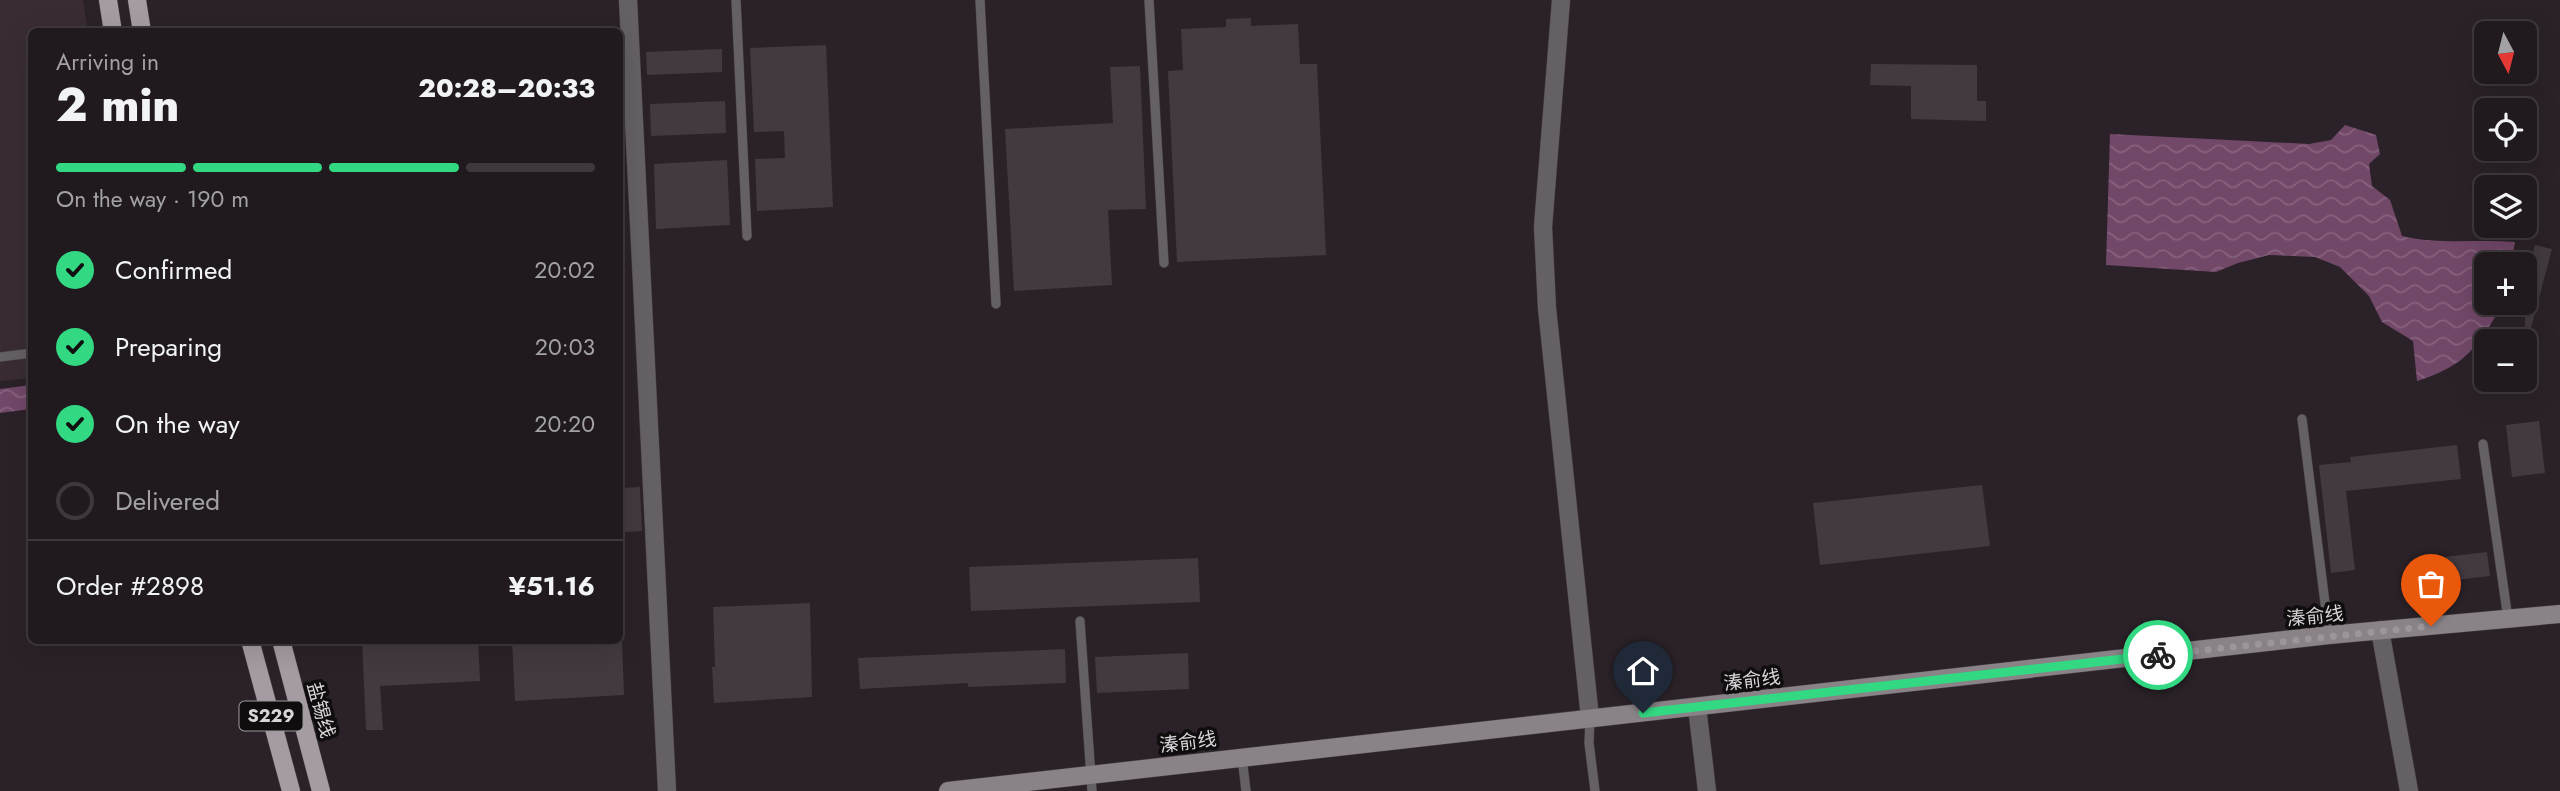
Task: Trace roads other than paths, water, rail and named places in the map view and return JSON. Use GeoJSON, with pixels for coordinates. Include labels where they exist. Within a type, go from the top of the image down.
{"type":"FeatureCollection","features":[{"type":"Feature","properties":{"kind":"main road"},"geometry":{"type":"LineString","coordinates":[[108,0],[112,28]]}},
{"type":"Feature","properties":{"kind":"main road"},"geometry":{"type":"LineString","coordinates":[[136,0],[141,28]]}},
{"type":"Feature","properties":{"kind":"main road","name":"溱俞线"},"geometry":{"type":"LineString","coordinates":[[948,791],[1091,783],[1242,757],[2380,629],[2560,614]]}},
{"type":"Feature","properties":{"kind":"main road","name":"S229"},"geometry":{"type":"LineString","coordinates":[[251,644],[291,791]]}},
{"type":"Feature","properties":{"kind":"main road","name":"盐锡线"},"geometry":{"type":"LineString","coordinates":[[282,644],[321,791]]}},
{"type":"Feature","properties":{"kind":"street"},"geometry":{"type":"LineString","coordinates":[[628,0],[667,791]]}},
{"type":"Feature","properties":{"kind":"street"},"geometry":{"type":"LineString","coordinates":[[1561,0],[1543,227],[1546,308],[1590,718]]}},
{"type":"Feature","properties":{"kind":"street"},"geometry":{"type":"LineString","coordinates":[[2380,629],[2409,791]]}},
{"type":"Feature","properties":{"kind":"street"},"geometry":{"type":"LineString","coordinates":[[1697,707],[1707,791]]}},
{"type":"Feature","properties":{"kind":"lane"},"geometry":{"type":"LineString","coordinates":[[736,0],[747,236]]}},
{"type":"Feature","properties":{"kind":"lane"},"geometry":{"type":"LineString","coordinates":[[980,0],[996,304]]}},
{"type":"Feature","properties":{"kind":"lane"},"geometry":{"type":"LineString","coordinates":[[1149,0],[1164,263]]}},
{"type":"Feature","properties":{"kind":"lane"},"geometry":{"type":"LineString","coordinates":[[0,357],[28,354]]}},
{"type":"Feature","properties":{"kind":"lane"},"geometry":{"type":"LineString","coordinates":[[2302,419],[2329,635]]}},
{"type":"Feature","properties":{"kind":"lane"},"geometry":{"type":"LineString","coordinates":[[2483,444],[2508,620]]}},
{"type":"Feature","properties":{"kind":"lane"},"geometry":{"type":"LineString","coordinates":[[1080,621],[1091,783]]}},
{"type":"Feature","properties":{"kind":"lane"},"geometry":{"type":"LineString","coordinates":[[1590,718],[1589,743],[1595,791]]}},
{"type":"Feature","properties":{"kind":"lane"},"geometry":{"type":"LineString","coordinates":[[1242,757],[1246,791]]}},
{"type":"Feature","properties":{"kind":"water"},"geometry":{"type":"Polygon","coordinates":[[[2345,125],[2376,135],[2380,154],[2369,164],[2372,186],[2390,200],[2402,236],[2444,241],[2515,242],[2513,252],[2474,252],[2474,315],[2496,315],[2487,329],[2474,329],[2474,347],[2448,368],[2417,381],[2413,341],[2382,322],[2369,296],[2340,267],[2315,257],[2269,255],[2216,272],[2106,265],[2110,134],[2309,144],[2331,140],[2345,125]]]}},
{"type":"Feature","properties":{"kind":"water"},"geometry":{"type":"Polygon","coordinates":[[[28,385],[28,409],[0,413],[0,389],[28,385]]]}}]}
